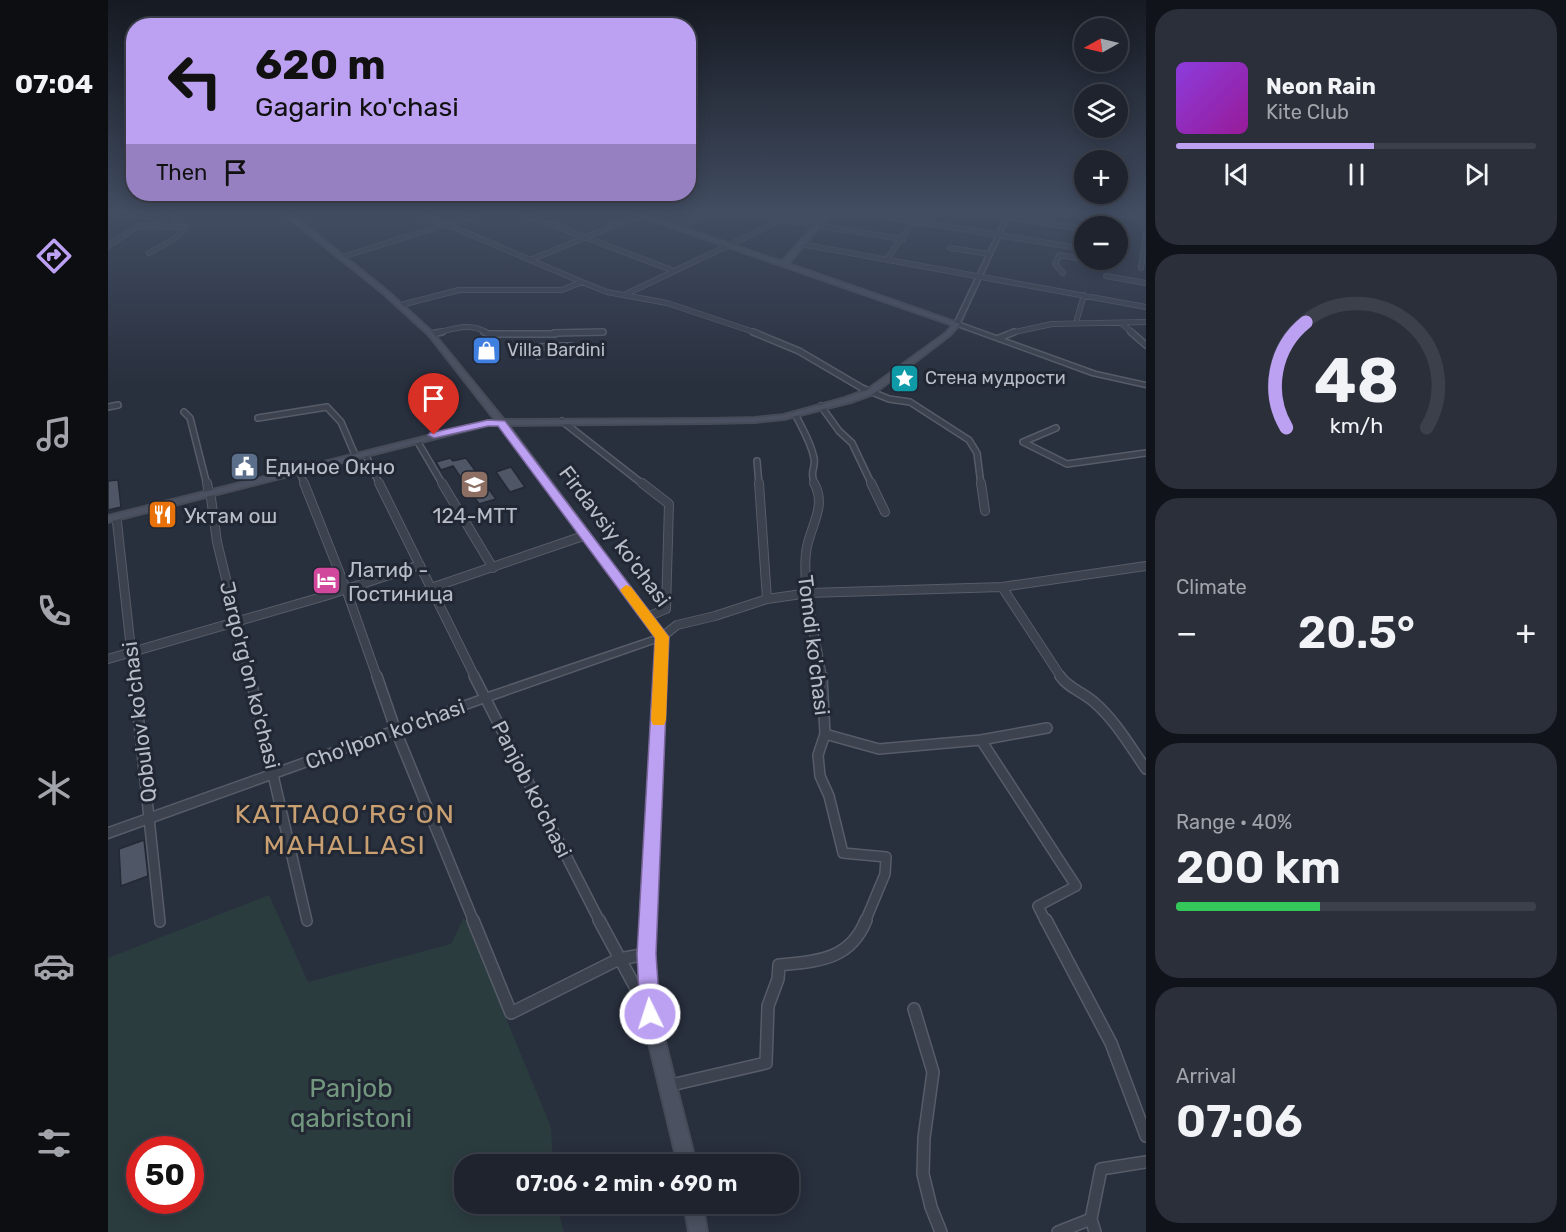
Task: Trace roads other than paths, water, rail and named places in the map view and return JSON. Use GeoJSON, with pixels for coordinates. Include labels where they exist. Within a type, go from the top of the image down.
{"type":"FeatureCollection","features":[{"type":"Feature","properties":{"kind":"main road","name":"Firdavsiy ko'chasi"},"geometry":{"type":"LineString","coordinates":[[358,270],[431,334],[502,423],[662,637],[646,954],[650,1014],[684,1154]]}},
{"type":"Feature","properties":{"kind":"main road"},"geometry":{"type":"LineString","coordinates":[[111,522],[355,455],[488,423],[755,420],[795,414],[870,392],[948,334],[957,324],[803,270]]}},
{"type":"Feature","properties":{"kind":"main road"},"geometry":{"type":"LineString","coordinates":[[210,495],[301,475],[502,423]]}},
{"type":"Feature","properties":{"kind":"main road"},"geometry":{"type":"LineString","coordinates":[[695,1214],[698,1232]]}},
{"type":"Feature","properties":{"kind":"street"},"geometry":{"type":"LineString","coordinates":[[555,270],[607,292],[667,303],[714,317],[800,351],[870,392],[910,402],[969,440],[977,453],[985,511]]}},
{"type":"Feature","properties":{"kind":"street"},"geometry":{"type":"LineString","coordinates":[[950,270],[1146,307]]}},
{"type":"Feature","properties":{"kind":"street"},"geometry":{"type":"LineString","coordinates":[[983,270],[957,324],[1094,374],[1146,385]]}},
{"type":"Feature","properties":{"kind":"street"},"geometry":{"type":"LineString","coordinates":[[624,295],[674,271]]}},
{"type":"Feature","properties":{"kind":"street"},"geometry":{"type":"LineString","coordinates":[[1106,276],[1146,283]]}},
{"type":"Feature","properties":{"kind":"street"},"geometry":{"type":"LineString","coordinates":[[401,306],[459,290],[562,290],[582,282]]}},
{"type":"Feature","properties":{"kind":"street"},"geometry":{"type":"LineString","coordinates":[[1077,319],[1084,295]]}},
{"type":"Feature","properties":{"kind":"street"},"geometry":{"type":"LineString","coordinates":[[999,338],[1020,330],[1049,324],[1145,322]]}},
{"type":"Feature","properties":{"kind":"street"},"geometry":{"type":"LineString","coordinates":[[1120,323],[1146,345]]}},
{"type":"Feature","properties":{"kind":"street"},"geometry":{"type":"LineString","coordinates":[[431,334],[468,326],[477,327],[488,334],[603,332]]}},
{"type":"Feature","properties":{"kind":"street"},"geometry":{"type":"LineString","coordinates":[[538,356],[539,347],[554,344],[571,346]]}},
{"type":"Feature","properties":{"kind":"street"},"geometry":{"type":"LineString","coordinates":[[108,407],[118,405]]}},
{"type":"Feature","properties":{"kind":"street"},"geometry":{"type":"LineString","coordinates":[[258,418],[327,406],[346,430],[355,455]]}},
{"type":"Feature","properties":{"kind":"street"},"geometry":{"type":"LineString","coordinates":[[821,406],[839,431],[852,443],[885,512]]}},
{"type":"Feature","properties":{"kind":"street","name":"Jarqo'rg'on ko'chasi"},"geometry":{"type":"LineString","coordinates":[[184,412],[190,418],[210,495],[217,542],[238,622],[307,921]]}},
{"type":"Feature","properties":{"kind":"street","name":"Tomdi ko'chasi"},"geometry":{"type":"LineString","coordinates":[[795,414],[812,445],[815,461],[811,472],[820,493],[820,507],[807,541],[804,568],[822,677],[825,734],[879,749],[981,740],[1047,728]]}},
{"type":"Feature","properties":{"kind":"street"},"geometry":{"type":"LineString","coordinates":[[562,421],[669,504],[666,609],[646,617]]}},
{"type":"Feature","properties":{"kind":"street"},"geometry":{"type":"LineString","coordinates":[[1056,428],[1023,442],[1067,464],[1146,453]]}},
{"type":"Feature","properties":{"kind":"street"},"geometry":{"type":"LineString","coordinates":[[419,444],[493,568]]}},
{"type":"Feature","properties":{"kind":"street","name":"Panjob ko'chasi"},"geometry":{"type":"LineString","coordinates":[[367,458],[485,698],[619,959],[650,1014]]}},
{"type":"Feature","properties":{"kind":"street"},"geometry":{"type":"LineString","coordinates":[[757,461],[767,599]]}},
{"type":"Feature","properties":{"kind":"street"},"geometry":{"type":"LineString","coordinates":[[301,475],[346,589],[396,731],[511,1012],[619,959],[646,954]]}},
{"type":"Feature","properties":{"kind":"street","name":"Qobulov ko'chasi"},"geometry":{"type":"LineString","coordinates":[[111,522],[131,653],[160,922]]}},
{"type":"Feature","properties":{"kind":"street"},"geometry":{"type":"LineString","coordinates":[[431,588],[586,535]]}},
{"type":"Feature","properties":{"kind":"street"},"geometry":{"type":"LineString","coordinates":[[108,659],[238,622],[420,565]]}},
{"type":"Feature","properties":{"kind":"street"},"geometry":{"type":"LineString","coordinates":[[662,637],[677,625],[715,616],[767,599],[808,593],[1002,587],[1146,566]]}},
{"type":"Feature","properties":{"kind":"street"},"geometry":{"type":"LineString","coordinates":[[1002,587],[1064,682],[1093,701],[1111,720],[1146,769]]}},
{"type":"Feature","properties":{"kind":"street","name":"Cho'lpon ko'chasi"},"geometry":{"type":"LineString","coordinates":[[108,833],[662,637]]}},
{"type":"Feature","properties":{"kind":"street"},"geometry":{"type":"LineString","coordinates":[[667,1086],[766,1063],[768,1006],[778,979],[779,965],[841,954],[853,944],[861,932],[875,893],[886,874],[886,857],[843,853],[830,796],[820,776],[818,755],[825,734]]}},
{"type":"Feature","properties":{"kind":"street"},"geometry":{"type":"LineString","coordinates":[[981,740],[1076,886],[1038,906],[1111,1042],[1146,1136]]}},
{"type":"Feature","properties":{"kind":"street"},"geometry":{"type":"LineString","coordinates":[[914,1009],[933,1072],[924,1138],[923,1174],[940,1232]]}},
{"type":"Feature","properties":{"kind":"street"},"geometry":{"type":"LineString","coordinates":[[1058,1232],[1093,1226],[1101,1169],[1146,1162]]}},
{"type":"Feature","properties":{"kind":"place","name":"Villa Bardini"},"geometry":{"type":"Point","coordinates":[486,350]}},
{"type":"Feature","properties":{"kind":"place","name":"Стена мудрости"},"geometry":{"type":"Point","coordinates":[904,378]}},
{"type":"Feature","properties":{"kind":"place","name":"Единое Окно"},"geometry":{"type":"Point","coordinates":[244,466]}},
{"type":"Feature","properties":{"kind":"place","name":"124-MTT"},"geometry":{"type":"Point","coordinates":[475,484]}},
{"type":"Feature","properties":{"kind":"place","name":"Уктам ош"},"geometry":{"type":"Point","coordinates":[163,515]}},
{"type":"Feature","properties":{"kind":"place","name":"Латиф - Гостиница"},"geometry":{"type":"Point","coordinates":[327,581]}},
{"type":"Feature","properties":{"kind":"district","name":"KATTAQO‘RG‘ON MAHALLASI"},"geometry":{"type":"Point","coordinates":[345,830]}},
{"type":"Feature","properties":{"kind":"park label","name":"Panjob qabristoni"},"geometry":{"type":"Point","coordinates":[351,1103]}}]}
